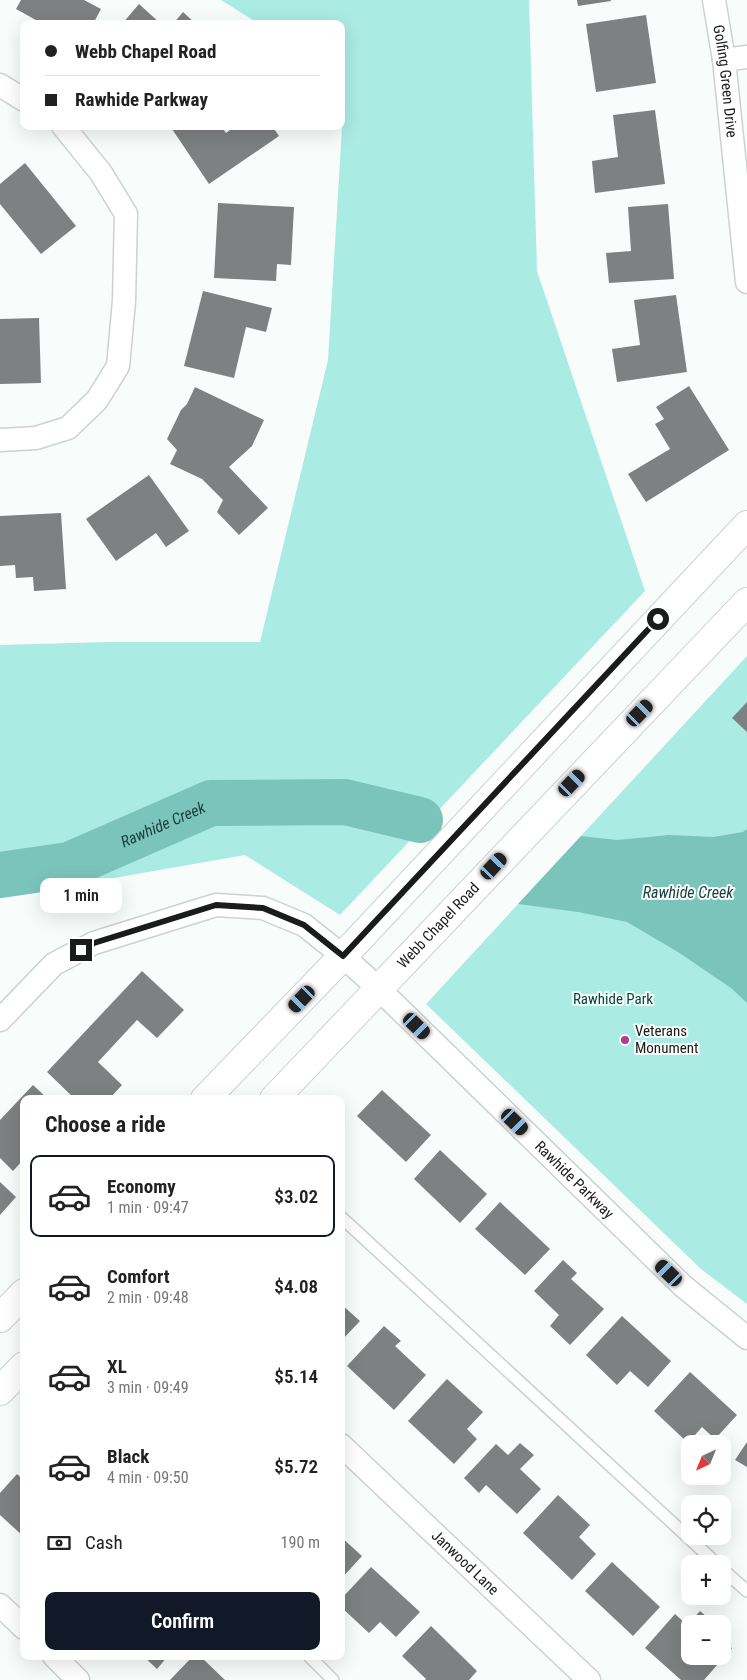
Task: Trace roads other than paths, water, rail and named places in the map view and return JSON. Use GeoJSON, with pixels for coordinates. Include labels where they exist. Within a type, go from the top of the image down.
{"type":"FeatureCollection","features":[{"type":"Feature","properties":{"kind":"main road"},"geometry":{"type":"LineString","coordinates":[[210,1095],[744,535]]}},
{"type":"Feature","properties":{"kind":"main road","name":"Webb Chapel Road"},"geometry":{"type":"LineString","coordinates":[[278,1095],[532,825],[747,602]]}},
{"type":"Feature","properties":{"kind":"main road"},"geometry":{"type":"LineString","coordinates":[[0,1318],[20,1297]]}},
{"type":"Feature","properties":{"kind":"street","name":"Golfing Green Drive"},"geometry":{"type":"LineString","coordinates":[[714,0],[724,60],[747,282]]}},
{"type":"Feature","properties":{"kind":"street"},"geometry":{"type":"LineString","coordinates":[[724,60],[747,56]]}},
{"type":"Feature","properties":{"kind":"street"},"geometry":{"type":"LineString","coordinates":[[0,85],[20,98]]}},
{"type":"Feature","properties":{"kind":"street"},"geometry":{"type":"LineString","coordinates":[[0,440],[36,438],[68,428],[97,400],[118,366],[124,301],[126,214],[101,173],[66,130]]}},
{"type":"Feature","properties":{"kind":"street","name":"Rawhide Parkway"},"geometry":{"type":"LineString","coordinates":[[0,1020],[54,964],[94,943],[216,905],[263,908],[304,925],[343,956],[379,989],[684,1286],[747,1338]]}},
{"type":"Feature","properties":{"kind":"street","name":"Janwood Lane"},"geometry":{"type":"LineString","coordinates":[[345,1449],[589,1680]]}},
{"type":"Feature","properties":{"kind":"street"},"geometry":{"type":"LineString","coordinates":[[0,1605],[20,1624]]}},
{"type":"Feature","properties":{"kind":"street"},"geometry":{"type":"LineString","coordinates":[[58,1660],[78,1680]]}},
{"type":"Feature","properties":{"kind":"lane"},"geometry":{"type":"LineString","coordinates":[[345,1221],[707,1555]]}},
{"type":"Feature","properties":{"kind":"lane"},"geometry":{"type":"LineString","coordinates":[[731,1577],[747,1591]]}},
{"type":"Feature","properties":{"kind":"lane"},"geometry":{"type":"LineString","coordinates":[[313,1660],[333,1680]]}},
{"type":"Feature","properties":{"kind":"water","name":"Rawhide Creek"},"geometry":{"type":"Polygon","coordinates":[[[747,829],[747,1003],[731,988],[678,952],[627,922],[578,912],[518,904],[581,836],[617,840],[669,835],[713,837],[743,832],[747,829]]]}},
{"type":"Feature","properties":{"kind":"waterway","name":"Rawhide Creek"},"geometry":{"type":"LineString","coordinates":[[0,875],[69,865],[211,803],[345,802],[420,820]]}},
{"type":"Feature","properties":{"kind":"place","name":"Veterans Monument"},"geometry":{"type":"Point","coordinates":[625,1040]}},
{"type":"Feature","properties":{"kind":"park label","name":"Rawhide Park"},"geometry":{"type":"Point","coordinates":[613,999]}}]}
